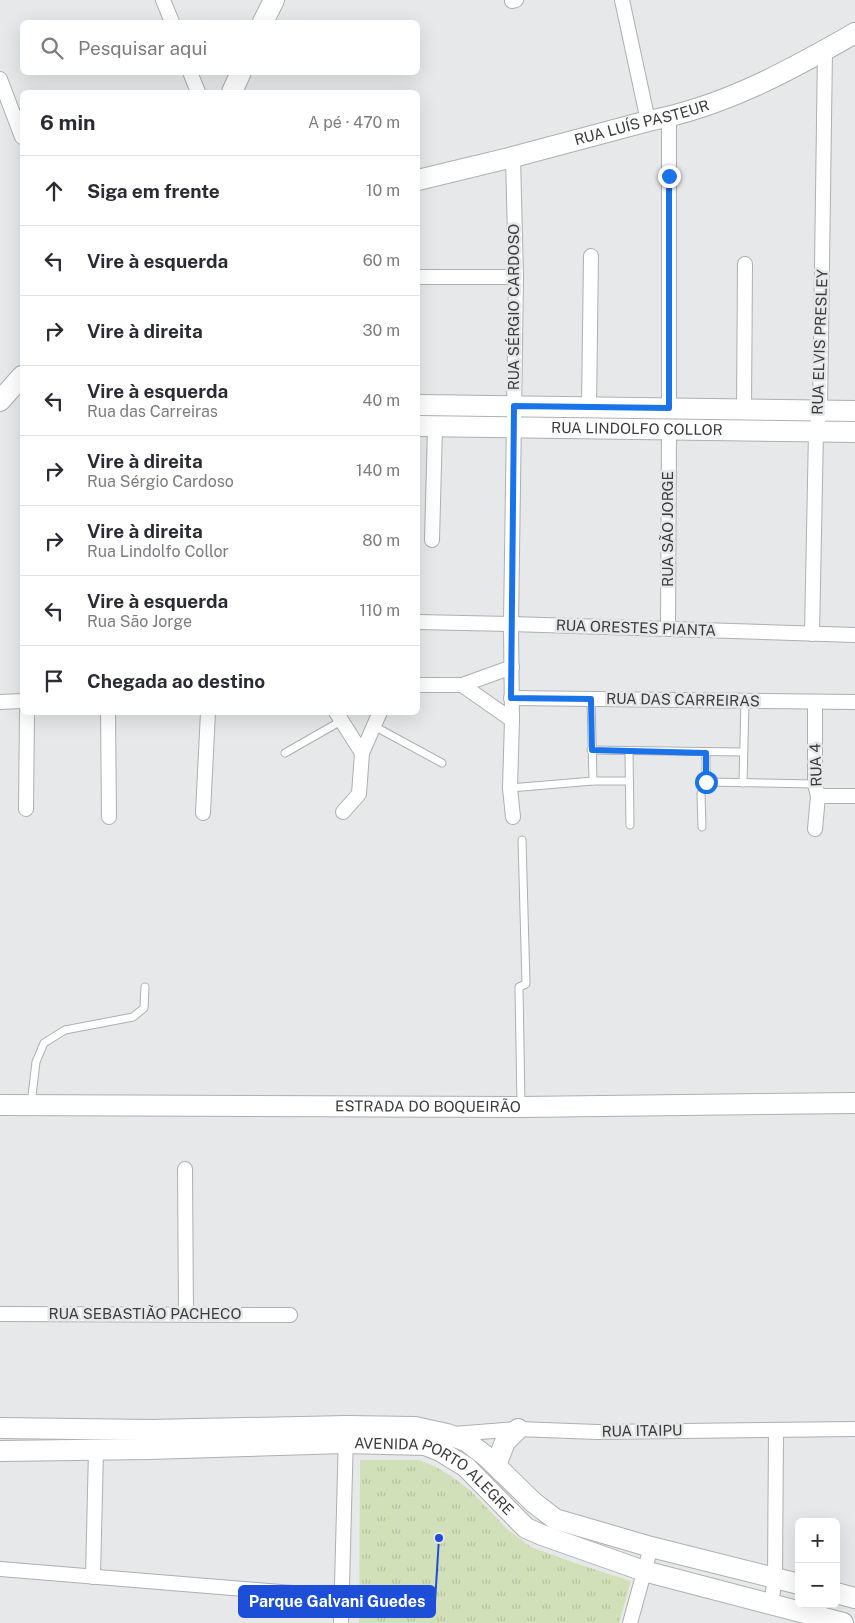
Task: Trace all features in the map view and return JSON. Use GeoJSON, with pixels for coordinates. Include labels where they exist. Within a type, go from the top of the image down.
{"type":"FeatureCollection","features":[{"type":"Feature","properties":{"kind":"street"},"geometry":{"type":"LineString","coordinates":[[163,0],[171,20]]}},
{"type":"Feature","properties":{"kind":"street"},"geometry":{"type":"LineString","coordinates":[[265,20],[274,0]]}},
{"type":"Feature","properties":{"kind":"street"},"geometry":{"type":"LineString","coordinates":[[622,0],[648,121]]}},
{"type":"Feature","properties":{"kind":"street","name":"RUA LUÍS PASTEUR"},"geometry":{"type":"LineString","coordinates":[[420,180],[669,117],[715,103],[764,83],[855,33]]}},
{"type":"Feature","properties":{"kind":"street","name":"RUA ELVIS PRESLEY"},"geometry":{"type":"LineString","coordinates":[[812,634],[816,432],[820,410],[825,50]]}},
{"type":"Feature","properties":{"kind":"street"},"geometry":{"type":"LineString","coordinates":[[191,75],[197,90]]}},
{"type":"Feature","properties":{"kind":"street"},"geometry":{"type":"LineString","coordinates":[[233,90],[240,75]]}},
{"type":"Feature","properties":{"kind":"street"},"geometry":{"type":"LineString","coordinates":[[0,79],[20,132]]}},
{"type":"Feature","properties":{"kind":"street"},"geometry":{"type":"LineString","coordinates":[[669,117],[669,408]]}},
{"type":"Feature","properties":{"kind":"street","name":"RUA SÉRGIO CARDOSO"},"geometry":{"type":"LineString","coordinates":[[513,817],[510,788],[512,667],[510,624],[516,277],[514,157]]}},
{"type":"Feature","properties":{"kind":"street"},"geometry":{"type":"LineString","coordinates":[[589,407],[591,256]]}},
{"type":"Feature","properties":{"kind":"street"},"geometry":{"type":"LineString","coordinates":[[744,409],[745,264]]}},
{"type":"Feature","properties":{"kind":"street"},"geometry":{"type":"LineString","coordinates":[[420,277],[516,277]]}},
{"type":"Feature","properties":{"kind":"street"},"geometry":{"type":"LineString","coordinates":[[0,401],[20,378]]}},
{"type":"Feature","properties":{"kind":"street","name":"RUA LINDOLFO COLLOR"},"geometry":{"type":"LineString","coordinates":[[420,405],[855,411]]}},
{"type":"Feature","properties":{"kind":"street"},"geometry":{"type":"LineString","coordinates":[[426,427],[432,540]]}},
{"type":"Feature","properties":{"kind":"street","name":"RUA LINDOLFO COLLOR"},"geometry":{"type":"LineString","coordinates":[[426,427],[855,432]]}},
{"type":"Feature","properties":{"kind":"street","name":"RUA SÃO JORGE"},"geometry":{"type":"LineString","coordinates":[[668,629],[669,430]]}},
{"type":"Feature","properties":{"kind":"street","name":"RUA ORESTES PIANTA"},"geometry":{"type":"LineString","coordinates":[[420,622],[855,635]]}},
{"type":"Feature","properties":{"kind":"street"},"geometry":{"type":"LineString","coordinates":[[420,685],[462,685],[512,667]]}},
{"type":"Feature","properties":{"kind":"street"},"geometry":{"type":"LineString","coordinates":[[462,685],[512,720]]}},
{"type":"Feature","properties":{"kind":"street","name":"RUA DAS CARREIRAS"},"geometry":{"type":"LineString","coordinates":[[511,698],[855,702]]}},
{"type":"Feature","properties":{"kind":"street"},"geometry":{"type":"LineString","coordinates":[[0,702],[20,702]]}},
{"type":"Feature","properties":{"kind":"street","name":"RUA 4"},"geometry":{"type":"LineString","coordinates":[[815,702],[815,828]]}},
{"type":"Feature","properties":{"kind":"street"},"geometry":{"type":"LineString","coordinates":[[26,809],[27,715]]}},
{"type":"Feature","properties":{"kind":"street"},"geometry":{"type":"LineString","coordinates":[[108,715],[109,817]]}},
{"type":"Feature","properties":{"kind":"street"},"geometry":{"type":"LineString","coordinates":[[203,813],[208,715]]}},
{"type":"Feature","properties":{"kind":"street"},"geometry":{"type":"LineString","coordinates":[[343,812],[359,794],[362,753],[379,715]]}},
{"type":"Feature","properties":{"kind":"street"},"geometry":{"type":"LineString","coordinates":[[339,716],[362,753]]}},
{"type":"Feature","properties":{"kind":"street"},"geometry":{"type":"LineString","coordinates":[[816,790],[855,796]]}},
{"type":"Feature","properties":{"kind":"street","name":"ESTRADA DO BOQUEIRÃO"},"geometry":{"type":"LineString","coordinates":[[0,1105],[521,1108],[855,1103]]}},
{"type":"Feature","properties":{"kind":"street"},"geometry":{"type":"LineString","coordinates":[[185,1169],[186,1314]]}},
{"type":"Feature","properties":{"kind":"street","name":"RUA SEBASTIÃO PACHECO"},"geometry":{"type":"LineString","coordinates":[[0,1314],[290,1315]]}},
{"type":"Feature","properties":{"kind":"street","name":"AVENIDA PORTO ALEGRE"},"geometry":{"type":"LineString","coordinates":[[0,1428],[150,1440],[346,1435],[425,1445],[466,1441],[533,1502],[555,1519],[651,1547],[795,1583]]}},
{"type":"Feature","properties":{"kind":"street","name":"RUA ITAIPU"},"geometry":{"type":"LineString","coordinates":[[444,1443],[518,1429],[597,1432],[855,1428]]}},
{"type":"Feature","properties":{"kind":"street"},"geometry":{"type":"LineString","coordinates":[[503,1473],[496,1465],[505,1442],[518,1429]]}},
{"type":"Feature","properties":{"kind":"street"},"geometry":{"type":"LineString","coordinates":[[770,1605],[775,1577],[776,1430]]}},
{"type":"Feature","properties":{"kind":"street"},"geometry":{"type":"LineString","coordinates":[[341,1623],[346,1435]]}},
{"type":"Feature","properties":{"kind":"street","name":"AVENIDA PORTO ALEGRE"},"geometry":{"type":"LineString","coordinates":[[0,1451],[96,1450],[150,1440]]}},
{"type":"Feature","properties":{"kind":"street","name":"AVENIDA PORTO ALEGRE"},"geometry":{"type":"LineString","coordinates":[[444,1443],[526,1528],[644,1571],[843,1623]]}},
{"type":"Feature","properties":{"kind":"street"},"geometry":{"type":"LineString","coordinates":[[93,1578],[96,1450]]}},
{"type":"Feature","properties":{"kind":"street"},"geometry":{"type":"LineString","coordinates":[[630,1623],[651,1547]]}},
{"type":"Feature","properties":{"kind":"street"},"geometry":{"type":"LineString","coordinates":[[0,1569],[341,1598]]}},
{"type":"Feature","properties":{"kind":"street"},"geometry":{"type":"LineString","coordinates":[[840,1594],[855,1598]]}},
{"type":"Feature","properties":{"kind":"lane"},"geometry":{"type":"LineString","coordinates":[[591,699],[593,781]]}},
{"type":"Feature","properties":{"kind":"lane"},"geometry":{"type":"LineString","coordinates":[[743,783],[745,701]]}},
{"type":"Feature","properties":{"kind":"lane"},"geometry":{"type":"LineString","coordinates":[[285,753],[339,716]]}},
{"type":"Feature","properties":{"kind":"lane"},"geometry":{"type":"LineString","coordinates":[[374,726],[442,763]]}},
{"type":"Feature","properties":{"kind":"lane"},"geometry":{"type":"LineString","coordinates":[[592,750],[629,752],[743,752]]}},
{"type":"Feature","properties":{"kind":"lane"},"geometry":{"type":"LineString","coordinates":[[629,752],[630,825]]}},
{"type":"Feature","properties":{"kind":"lane"},"geometry":{"type":"LineString","coordinates":[[702,827],[701,794],[706,782],[706,753]]}},
{"type":"Feature","properties":{"kind":"lane"},"geometry":{"type":"LineString","coordinates":[[510,788],[593,781],[629,781]]}},
{"type":"Feature","properties":{"kind":"lane"},"geometry":{"type":"LineString","coordinates":[[706,782],[743,783],[816,790]]}},
{"type":"Feature","properties":{"kind":"lane"},"geometry":{"type":"LineString","coordinates":[[521,1108],[519,987],[526,984],[522,840]]}},
{"type":"Feature","properties":{"kind":"lane"},"geometry":{"type":"LineString","coordinates":[[31,1105],[36,1062],[44,1043],[65,1030],[133,1017],[144,1008],[145,987]]}},
{"type":"Feature","properties":{"kind":"green space"},"geometry":{"type":"Polygon","coordinates":[[[360,1460],[419,1460],[434,1466],[471,1491],[507,1529],[531,1547],[631,1581],[619,1623],[359,1623],[360,1460]]]}},
{"type":"Feature","properties":{"kind":"place","name":"Parque Galvani Guedes"},"geometry":{"type":"Point","coordinates":[439,1538]}},
{"type":"Feature","properties":{"kind":"route"},"geometry":{"type":"LineString","coordinates":[[669,176],[669,408],[514,406],[510,624],[511,698],[591,699],[592,750],[706,753],[706,782]]}}]}
